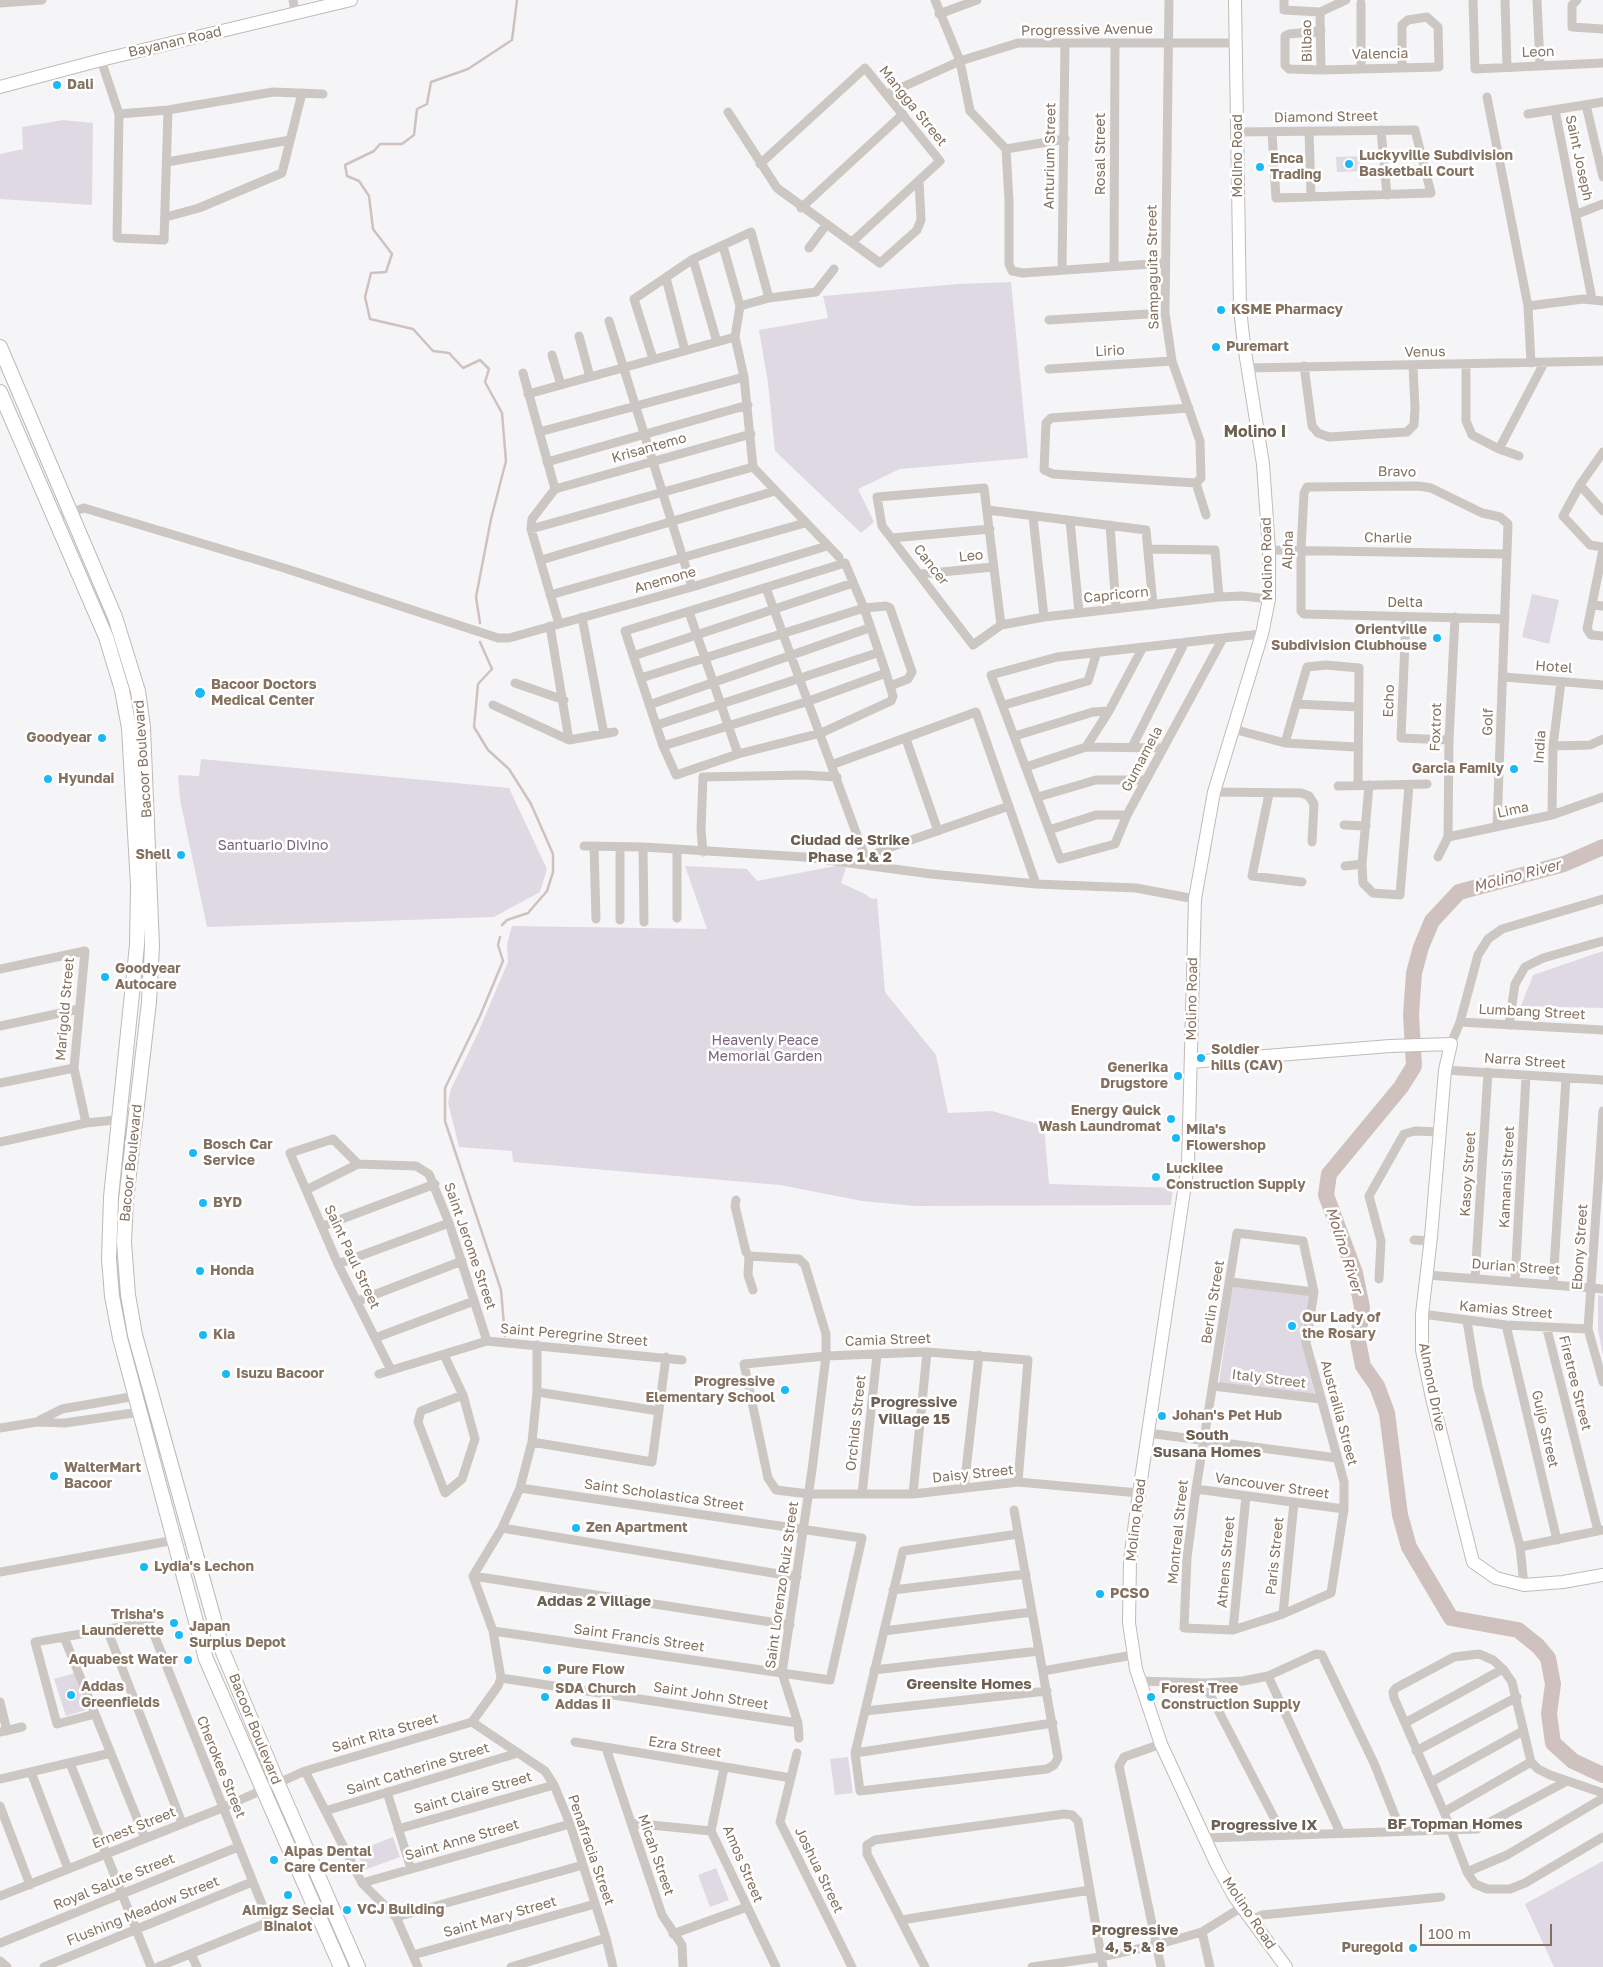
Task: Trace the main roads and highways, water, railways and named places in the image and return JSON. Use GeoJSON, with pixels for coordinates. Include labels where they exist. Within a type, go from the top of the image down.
{"type":"FeatureCollection","features":[{"type":"Feature","properties":{"kind":"main road","name":"Bayanan Road"},"geometry":{"type":"LineString","coordinates":[[0,86],[351,0]]}},
{"type":"Feature","properties":{"kind":"main road","name":"Molino Road"},"geometry":{"type":"LineString","coordinates":[[1235,0],[1240,309],[1247,368],[1263,464],[1269,550],[1269,599],[1262,634],[1214,792],[1196,899],[1188,1164],[1130,1560],[1129,1623],[1133,1655],[1161,1744],[1204,1838],[1242,1907],[1286,1967]]}},
{"type":"Feature","properties":{"kind":"main road","name":"Bacoor Boulevard"},"geometry":{"type":"LineString","coordinates":[[0,347],[115,617],[138,692],[143,727],[152,946],[149,1002],[126,1200],[124,1242],[128,1295],[135,1335],[223,1652],[277,1782],[358,1967]]}},
{"type":"Feature","properties":{"kind":"main road","name":"Bacoor Boulevard"},"geometry":{"type":"LineString","coordinates":[[0,392],[106,637],[122,690],[129,728],[138,885],[137,945],[121,1118],[111,1197],[109,1259],[112,1296],[120,1338],[206,1659],[341,1967]]}},
{"type":"Feature","properties":{"kind":"main road","name":"Almond Drive"},"geometry":{"type":"LineString","coordinates":[[1191,1062],[1390,1046],[1451,1044],[1445,1070],[1431,1242],[1422,1314],[1422,1350],[1432,1398],[1473,1562],[1496,1578],[1524,1585],[1563,1582],[1603,1575]]}},
{"type":"Feature","properties":{"kind":"waterway"},"geometry":{"type":"LineString","coordinates":[[480,623],[476,597],[491,519],[506,461],[502,413],[485,382],[489,369],[480,360],[463,368],[449,353],[433,351],[413,329],[370,319],[365,297],[371,273],[386,272],[392,254],[373,229],[369,196],[359,181],[347,176],[345,165],[374,151],[380,144],[402,144],[414,135],[417,109],[427,104],[431,82],[468,69],[512,40],[517,0]]}},
{"type":"Feature","properties":{"kind":"waterway"},"geometry":{"type":"LineString","coordinates":[[480,642],[492,669],[478,684],[474,727],[488,750],[509,769],[531,804],[553,854],[553,872],[547,891],[528,913],[507,920],[502,925]]}},
{"type":"Feature","properties":{"kind":"waterway","name":"Molino River"},"geometry":{"type":"LineString","coordinates":[[1603,847],[1564,864],[1459,892],[1432,921],[1421,947],[1414,973],[1411,1015],[1414,1066],[1401,1087],[1329,1174],[1326,1195],[1355,1273],[1362,1307],[1358,1341],[1363,1366],[1377,1386],[1387,1413],[1400,1515],[1409,1547],[1451,1618],[1518,1630],[1538,1646],[1548,1658],[1553,1684],[1549,1714],[1553,1743],[1573,1761],[1603,1775]]}},
{"type":"Feature","properties":{"kind":"waterway"},"geometry":{"type":"LineString","coordinates":[[500,937],[498,945],[503,961],[480,1016],[445,1088],[445,1121],[501,1290],[505,1336]]}},
{"type":"Feature","properties":{"kind":"place","name":"Dali"},"geometry":{"type":"Point","coordinates":[57,85]}},
{"type":"Feature","properties":{"kind":"place","name":"Luckyville Subdivision Basketball Court"},"geometry":{"type":"Point","coordinates":[1349,164]}},
{"type":"Feature","properties":{"kind":"place","name":"Enca Trading"},"geometry":{"type":"Point","coordinates":[1260,167]}},
{"type":"Feature","properties":{"kind":"place","name":"KSME Pharmacy"},"geometry":{"type":"Point","coordinates":[1221,310]}},
{"type":"Feature","properties":{"kind":"place","name":"Puremart"},"geometry":{"type":"Point","coordinates":[1216,347]}},
{"type":"Feature","properties":{"kind":"place","name":"Orientville Subdivision Clubhouse"},"geometry":{"type":"Point","coordinates":[1437,638]}},
{"type":"Feature","properties":{"kind":"place","name":"Bacoor Doctors Medical Center"},"geometry":{"type":"Point","coordinates":[200,693]}},
{"type":"Feature","properties":{"kind":"place","name":"Goodyear"},"geometry":{"type":"Point","coordinates":[102,738]}},
{"type":"Feature","properties":{"kind":"place","name":"Garcia Family"},"geometry":{"type":"Point","coordinates":[1514,769]}},
{"type":"Feature","properties":{"kind":"place","name":"Hyundai"},"geometry":{"type":"Point","coordinates":[48,779]}},
{"type":"Feature","properties":{"kind":"place","name":"Shell"},"geometry":{"type":"Point","coordinates":[181,855]}},
{"type":"Feature","properties":{"kind":"place","name":"Goodyear Autocare"},"geometry":{"type":"Point","coordinates":[105,977]}},
{"type":"Feature","properties":{"kind":"place","name":"Soldier hills (CAV)"},"geometry":{"type":"Point","coordinates":[1201,1058]}},
{"type":"Feature","properties":{"kind":"place","name":"Generika Drugstore"},"geometry":{"type":"Point","coordinates":[1178,1076]}},
{"type":"Feature","properties":{"kind":"place","name":"Energy Quick Wash Laundromat"},"geometry":{"type":"Point","coordinates":[1171,1119]}},
{"type":"Feature","properties":{"kind":"place","name":"Mila's Flowershop"},"geometry":{"type":"Point","coordinates":[1176,1138]}},
{"type":"Feature","properties":{"kind":"place","name":"Bosch Car Service"},"geometry":{"type":"Point","coordinates":[193,1153]}},
{"type":"Feature","properties":{"kind":"place","name":"Luckilee Construction Supply"},"geometry":{"type":"Point","coordinates":[1156,1177]}},
{"type":"Feature","properties":{"kind":"place","name":"BYD"},"geometry":{"type":"Point","coordinates":[203,1203]}},
{"type":"Feature","properties":{"kind":"place","name":"Honda"},"geometry":{"type":"Point","coordinates":[200,1271]}},
{"type":"Feature","properties":{"kind":"place","name":"Our Lady of the Rosary"},"geometry":{"type":"Point","coordinates":[1292,1326]}},
{"type":"Feature","properties":{"kind":"place","name":"Kia"},"geometry":{"type":"Point","coordinates":[203,1335]}},
{"type":"Feature","properties":{"kind":"place","name":"Isuzu Bacoor"},"geometry":{"type":"Point","coordinates":[226,1374]}},
{"type":"Feature","properties":{"kind":"place","name":"Progressive Elementary School"},"geometry":{"type":"Point","coordinates":[785,1390]}},
{"type":"Feature","properties":{"kind":"place","name":"Johan's Pet Hub"},"geometry":{"type":"Point","coordinates":[1162,1416]}},
{"type":"Feature","properties":{"kind":"place","name":"WalterMart Bacoor"},"geometry":{"type":"Point","coordinates":[54,1476]}},
{"type":"Feature","properties":{"kind":"place","name":"Zen Apartment"},"geometry":{"type":"Point","coordinates":[576,1528]}},
{"type":"Feature","properties":{"kind":"place","name":"Lydia's Lechon"},"geometry":{"type":"Point","coordinates":[144,1567]}},
{"type":"Feature","properties":{"kind":"place","name":"PCSO"},"geometry":{"type":"Point","coordinates":[1100,1594]}},
{"type":"Feature","properties":{"kind":"place","name":"Trisha's Launderette"},"geometry":{"type":"Point","coordinates":[174,1623]}},
{"type":"Feature","properties":{"kind":"place","name":"Japan Surplus Depot"},"geometry":{"type":"Point","coordinates":[179,1635]}},
{"type":"Feature","properties":{"kind":"place","name":"Aquabest Water"},"geometry":{"type":"Point","coordinates":[188,1660]}},
{"type":"Feature","properties":{"kind":"place","name":"Pure Flow"},"geometry":{"type":"Point","coordinates":[547,1670]}},
{"type":"Feature","properties":{"kind":"place","name":"Addas Greenfields"},"geometry":{"type":"Point","coordinates":[71,1695]}},
{"type":"Feature","properties":{"kind":"place","name":"SDA Church Addas II"},"geometry":{"type":"Point","coordinates":[545,1697]}},
{"type":"Feature","properties":{"kind":"place","name":"Forest Tree Construction Supply"},"geometry":{"type":"Point","coordinates":[1151,1697]}},
{"type":"Feature","properties":{"kind":"place","name":"Alpas Dental Care Center"},"geometry":{"type":"Point","coordinates":[274,1860]}},
{"type":"Feature","properties":{"kind":"place","name":"Almigz Secial Binalot"},"geometry":{"type":"Point","coordinates":[288,1895]}},
{"type":"Feature","properties":{"kind":"place","name":"VCJ Building"},"geometry":{"type":"Point","coordinates":[347,1910]}},
{"type":"Feature","properties":{"kind":"place","name":"Puregold"},"geometry":{"type":"Point","coordinates":[1413,1948]}},
{"type":"Feature","properties":{"kind":"district","name":"Molino I"},"geometry":{"type":"Point","coordinates":[1255,432]}},
{"type":"Feature","properties":{"kind":"district","name":"Ciudad de Strike Phase 1 & 2"},"geometry":{"type":"Point","coordinates":[850,848]}},
{"type":"Feature","properties":{"kind":"district","name":"Progressive Village 15"},"geometry":{"type":"Point","coordinates":[914,1410]}},
{"type":"Feature","properties":{"kind":"district","name":"South Susana Homes"},"geometry":{"type":"Point","coordinates":[1207,1444]}},
{"type":"Feature","properties":{"kind":"district","name":"Addas 2 Village"},"geometry":{"type":"Point","coordinates":[594,1601]}},
{"type":"Feature","properties":{"kind":"district","name":"Greensite Homes"},"geometry":{"type":"Point","coordinates":[969,1684]}},
{"type":"Feature","properties":{"kind":"district","name":"BF Topman Homes"},"geometry":{"type":"Point","coordinates":[1455,1824]}},
{"type":"Feature","properties":{"kind":"district","name":"Progressive IX"},"geometry":{"type":"Point","coordinates":[1264,1825]}},
{"type":"Feature","properties":{"kind":"district","name":"Progressive 4, 5, & 8"},"geometry":{"type":"Point","coordinates":[1135,1938]}},
{"type":"Feature","properties":{"kind":"park label","name":"Santuario Divino"},"geometry":{"type":"Point","coordinates":[273,846]}},
{"type":"Feature","properties":{"kind":"park label","name":"Heavenly Peace Memorial Garden"},"geometry":{"type":"Point","coordinates":[765,1050]}}]}
